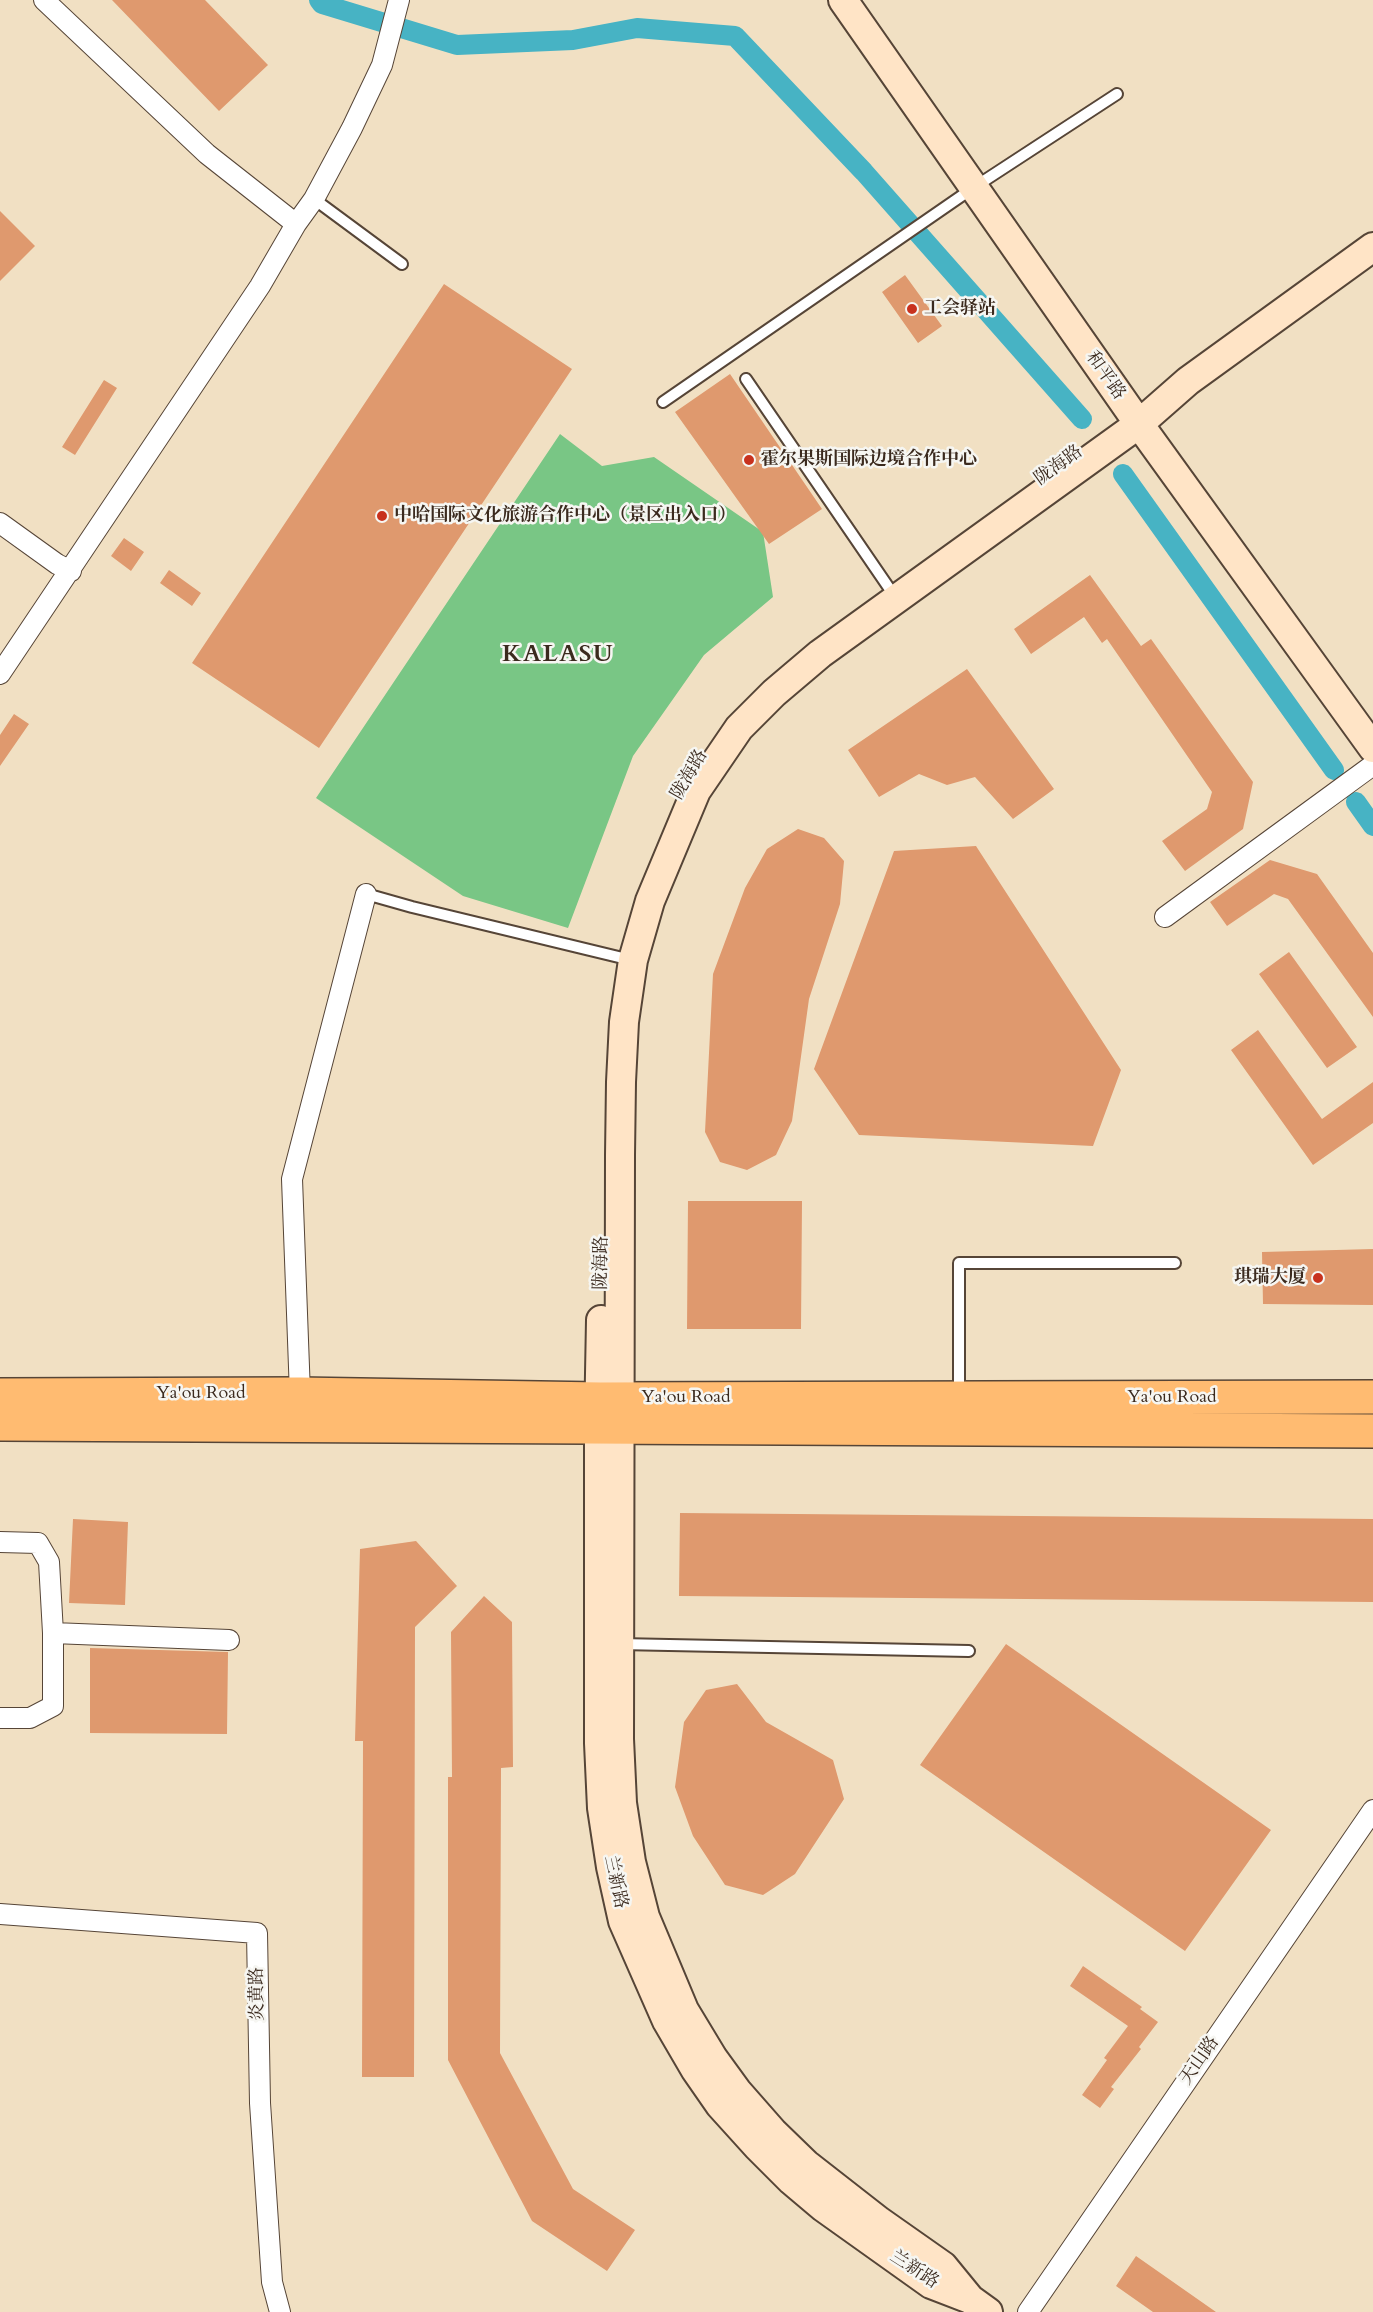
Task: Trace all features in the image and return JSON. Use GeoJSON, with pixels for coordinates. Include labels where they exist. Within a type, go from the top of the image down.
{"type":"FeatureCollection","features":[{"type":"Feature","properties":{"kind":"highway","name":"Ya'ou Road"},"geometry":{"type":"LineString","coordinates":[[0,1395],[300,1394],[610,1413],[1373,1431]]}},
{"type":"Feature","properties":{"kind":"highway","name":"Ya'ou Road"},"geometry":{"type":"LineString","coordinates":[[0,1424],[610,1413],[959,1400],[1373,1397]]}},
{"type":"Feature","properties":{"kind":"street"},"geometry":{"type":"LineString","coordinates":[[44,0],[207,154],[296,224]]}},
{"type":"Feature","properties":{"kind":"street"},"geometry":{"type":"LineString","coordinates":[[0,674],[260,286],[296,224],[314,199],[382,65],[399,0]]}},
{"type":"Feature","properties":{"kind":"street","name":"和平路"},"geometry":{"type":"LineString","coordinates":[[843,0],[1135,419],[1373,748]]}},
{"type":"Feature","properties":{"kind":"street","name":"陇海路"},"geometry":{"type":"LineString","coordinates":[[624,958],[696,791],[740,728],[774,693],[820,654],[1135,419],[1373,247]]}},
{"type":"Feature","properties":{"kind":"street","name":"陇海路"},"geometry":{"type":"LineString","coordinates":[[610,1413],[624,1023],[624,958],[650,854],[684,781],[724,721],[767,676],[814,639],[1135,419]]}},
{"type":"Feature","properties":{"kind":"street"},"geometry":{"type":"LineString","coordinates":[[0,523],[57,564],[71,571]]}},
{"type":"Feature","properties":{"kind":"street"},"geometry":{"type":"LineString","coordinates":[[1165,917],[1373,765]]}},
{"type":"Feature","properties":{"kind":"street"},"geometry":{"type":"LineString","coordinates":[[300,1394],[292,1179],[366,894]]}},
{"type":"Feature","properties":{"kind":"street","name":"兰新路"},"geometry":{"type":"LineString","coordinates":[[610,1413],[609,1644],[602,1808],[611,1867],[623,1921],[672,2031],[694,2069],[720,2105],[758,2147],[791,2180],[823,2206],[930,2284],[979,2305]]}},
{"type":"Feature","properties":{"kind":"street"},"geometry":{"type":"LineString","coordinates":[[0,1542],[38,1543],[50,1562],[53,1632],[53,1706],[30,1718],[0,1718]]}},
{"type":"Feature","properties":{"kind":"street"},"geometry":{"type":"LineString","coordinates":[[53,1632],[229,1641]]}},
{"type":"Feature","properties":{"kind":"street","name":"天山路"},"geometry":{"type":"LineString","coordinates":[[1028,2312],[1373,1810]]}},
{"type":"Feature","properties":{"kind":"street","name":"炎黄路"},"geometry":{"type":"LineString","coordinates":[[0,1914],[257,1934],[260,2103],[272,2282],[280,2312]]}},
{"type":"Feature","properties":{"kind":"lane"},"geometry":{"type":"LineString","coordinates":[[663,402],[894,241],[1117,94]]}},
{"type":"Feature","properties":{"kind":"lane"},"geometry":{"type":"LineString","coordinates":[[314,199],[402,264]]}},
{"type":"Feature","properties":{"kind":"lane"},"geometry":{"type":"LineString","coordinates":[[746,379],[889,588]]}},
{"type":"Feature","properties":{"kind":"lane"},"geometry":{"type":"LineString","coordinates":[[366,894],[624,958]]}},
{"type":"Feature","properties":{"kind":"lane"},"geometry":{"type":"LineString","coordinates":[[959,1400],[959,1263],[1175,1263]]}},
{"type":"Feature","properties":{"kind":"lane"},"geometry":{"type":"LineString","coordinates":[[609,1644],[969,1651]]}},
{"type":"Feature","properties":{"kind":"green space"},"geometry":{"type":"Polygon","coordinates":[[[560,434],[602,466],[654,457],[763,532],[773,597],[704,655],[633,756],[568,928],[463,896],[316,798],[560,434]]]}},
{"type":"Feature","properties":{"kind":"building"},"geometry":{"type":"Polygon","coordinates":[[[112,0],[205,0],[268,65],[219,111],[112,0]]]}},
{"type":"Feature","properties":{"kind":"building"},"geometry":{"type":"Polygon","coordinates":[[[0,211],[35,246],[0,281],[0,211]]]}},
{"type":"Feature","properties":{"kind":"building","name":"工会驿站"},"geometry":{"type":"Polygon","coordinates":[[[905,275],[942,326],[918,343],[882,292],[905,275]]]}},
{"type":"Feature","properties":{"kind":"building","name":"中哈国际文化旅游合作中心（景区出入口）"},"geometry":{"type":"Polygon","coordinates":[[[444,284],[572,369],[319,748],[192,663],[444,284]]]}},
{"type":"Feature","properties":{"kind":"building","name":"霍尔果斯国际边境合作中心"},"geometry":{"type":"Polygon","coordinates":[[[730,374],[822,509],[769,544],[675,412],[730,374]]]}},
{"type":"Feature","properties":{"kind":"building"},"geometry":{"type":"Polygon","coordinates":[[[104,380],[117,388],[75,455],[62,447],[104,380]]]}},
{"type":"Feature","properties":{"kind":"building"},"geometry":{"type":"Polygon","coordinates":[[[124,538],[144,552],[131,571],[111,556],[124,538]]]}},
{"type":"Feature","properties":{"kind":"building"},"geometry":{"type":"Polygon","coordinates":[[[169,570],[201,593],[192,606],[160,583],[169,570]]]}},
{"type":"Feature","properties":{"kind":"building"},"geometry":{"type":"Polygon","coordinates":[[[1090,575],[1141,646],[1151,639],[1253,782],[1243,829],[1185,871],[1162,841],[1207,809],[1212,792],[1107,639],[1102,643],[1084,617],[1031,654],[1014,629],[1090,575]]]}},
{"type":"Feature","properties":{"kind":"building"},"geometry":{"type":"Polygon","coordinates":[[[967,669],[1054,789],[1013,819],[975,777],[947,785],[919,774],[879,797],[848,750],[967,669]]]}},
{"type":"Feature","properties":{"kind":"building"},"geometry":{"type":"Polygon","coordinates":[[[14,714],[29,724],[0,766],[0,735],[14,714]]]}},
{"type":"Feature","properties":{"kind":"building"},"geometry":{"type":"Polygon","coordinates":[[[798,829],[824,838],[844,861],[840,904],[809,999],[792,1121],[776,1155],[747,1170],[720,1162],[705,1132],[713,974],[745,888],[767,849],[798,829]]]}},
{"type":"Feature","properties":{"kind":"building"},"geometry":{"type":"Polygon","coordinates":[[[976,846],[1121,1070],[1093,1146],[859,1135],[814,1069],[894,851],[976,846]]]}},
{"type":"Feature","properties":{"kind":"building"},"geometry":{"type":"Polygon","coordinates":[[[1270,860],[1317,874],[1373,953],[1373,1017],[1288,899],[1274,894],[1227,926],[1210,902],[1270,860]]]}},
{"type":"Feature","properties":{"kind":"building"},"geometry":{"type":"Polygon","coordinates":[[[1289,952],[1357,1047],[1327,1068],[1259,974],[1289,952]]]}},
{"type":"Feature","properties":{"kind":"building"},"geometry":{"type":"Polygon","coordinates":[[[1258,1030],[1322,1119],[1373,1082],[1373,1123],[1313,1165],[1231,1050],[1258,1030]]]}},
{"type":"Feature","properties":{"kind":"building"},"geometry":{"type":"Polygon","coordinates":[[[688,1201],[802,1201],[801,1329],[687,1329],[688,1201]]]}},
{"type":"Feature","properties":{"kind":"building","name":"琪瑞大厦"},"geometry":{"type":"Polygon","coordinates":[[[1373,1249],[1373,1305],[1263,1304],[1262,1252],[1373,1249]]]}},
{"type":"Feature","properties":{"kind":"building"},"geometry":{"type":"Polygon","coordinates":[[[680,1513],[1373,1519],[1373,1602],[679,1596],[680,1513]]]}},
{"type":"Feature","properties":{"kind":"building"},"geometry":{"type":"Polygon","coordinates":[[[73,1519],[128,1522],[125,1605],[69,1603],[73,1519]]]}},
{"type":"Feature","properties":{"kind":"building"},"geometry":{"type":"Polygon","coordinates":[[[416,1541],[457,1586],[415,1627],[414,2077],[362,2077],[363,1741],[355,1741],[360,1549],[416,1541]]]}},
{"type":"Feature","properties":{"kind":"building"},"geometry":{"type":"Polygon","coordinates":[[[484,1596],[512,1622],[513,1767],[501,1768],[500,2053],[573,2189],[635,2230],[607,2271],[532,2221],[448,2060],[448,1777],[452,1777],[451,1632],[484,1596]]]}},
{"type":"Feature","properties":{"kind":"building"},"geometry":{"type":"Polygon","coordinates":[[[1006,1644],[1271,1830],[1185,1951],[920,1765],[1006,1644]]]}},
{"type":"Feature","properties":{"kind":"building"},"geometry":{"type":"Polygon","coordinates":[[[90,1648],[228,1652],[227,1734],[90,1733],[90,1648]]]}},
{"type":"Feature","properties":{"kind":"building"},"geometry":{"type":"Polygon","coordinates":[[[737,1684],[766,1722],[833,1760],[844,1799],[795,1874],[763,1895],[725,1885],[693,1836],[675,1787],[684,1722],[706,1690],[737,1684]]]}},
{"type":"Feature","properties":{"kind":"building"},"geometry":{"type":"Polygon","coordinates":[[[1083,1966],[1142,2007],[1140,2009],[1158,2022],[1139,2047],[1141,2049],[1111,2087],[1114,2089],[1100,2108],[1082,2095],[1107,2060],[1104,2058],[1128,2026],[1070,1986],[1083,1966]]]}},
{"type":"Feature","properties":{"kind":"building"},"geometry":{"type":"Polygon","coordinates":[[[1136,2256],[1216,2312],[1153,2312],[1116,2286],[1136,2256]]]}},
{"type":"Feature","properties":{"kind":"waterway"},"geometry":{"type":"LineString","coordinates":[[319,0],[322,4],[457,45],[573,40],[637,28],[735,36],[864,172],[1082,419]]}},
{"type":"Feature","properties":{"kind":"waterway"},"geometry":{"type":"LineString","coordinates":[[1123,474],[1334,770]]}},
{"type":"Feature","properties":{"kind":"waterway"},"geometry":{"type":"LineString","coordinates":[[1356,802],[1373,826]]}},
{"type":"Feature","properties":{"kind":"place","name":"工会驿站"},"geometry":{"type":"Point","coordinates":[912,309]}},
{"type":"Feature","properties":{"kind":"place","name":"霍尔果斯国际边境合作中心"},"geometry":{"type":"Point","coordinates":[749,460]}},
{"type":"Feature","properties":{"kind":"place","name":"中哈国际文化旅游合作中心（景区出入口）"},"geometry":{"type":"Point","coordinates":[382,516]}},
{"type":"Feature","properties":{"kind":"place","name":"琪瑞大厦"},"geometry":{"type":"Point","coordinates":[1318,1278]}},
{"type":"Feature","properties":{"kind":"district","name":"KALASU"},"geometry":{"type":"Point","coordinates":[558,655]}}]}
